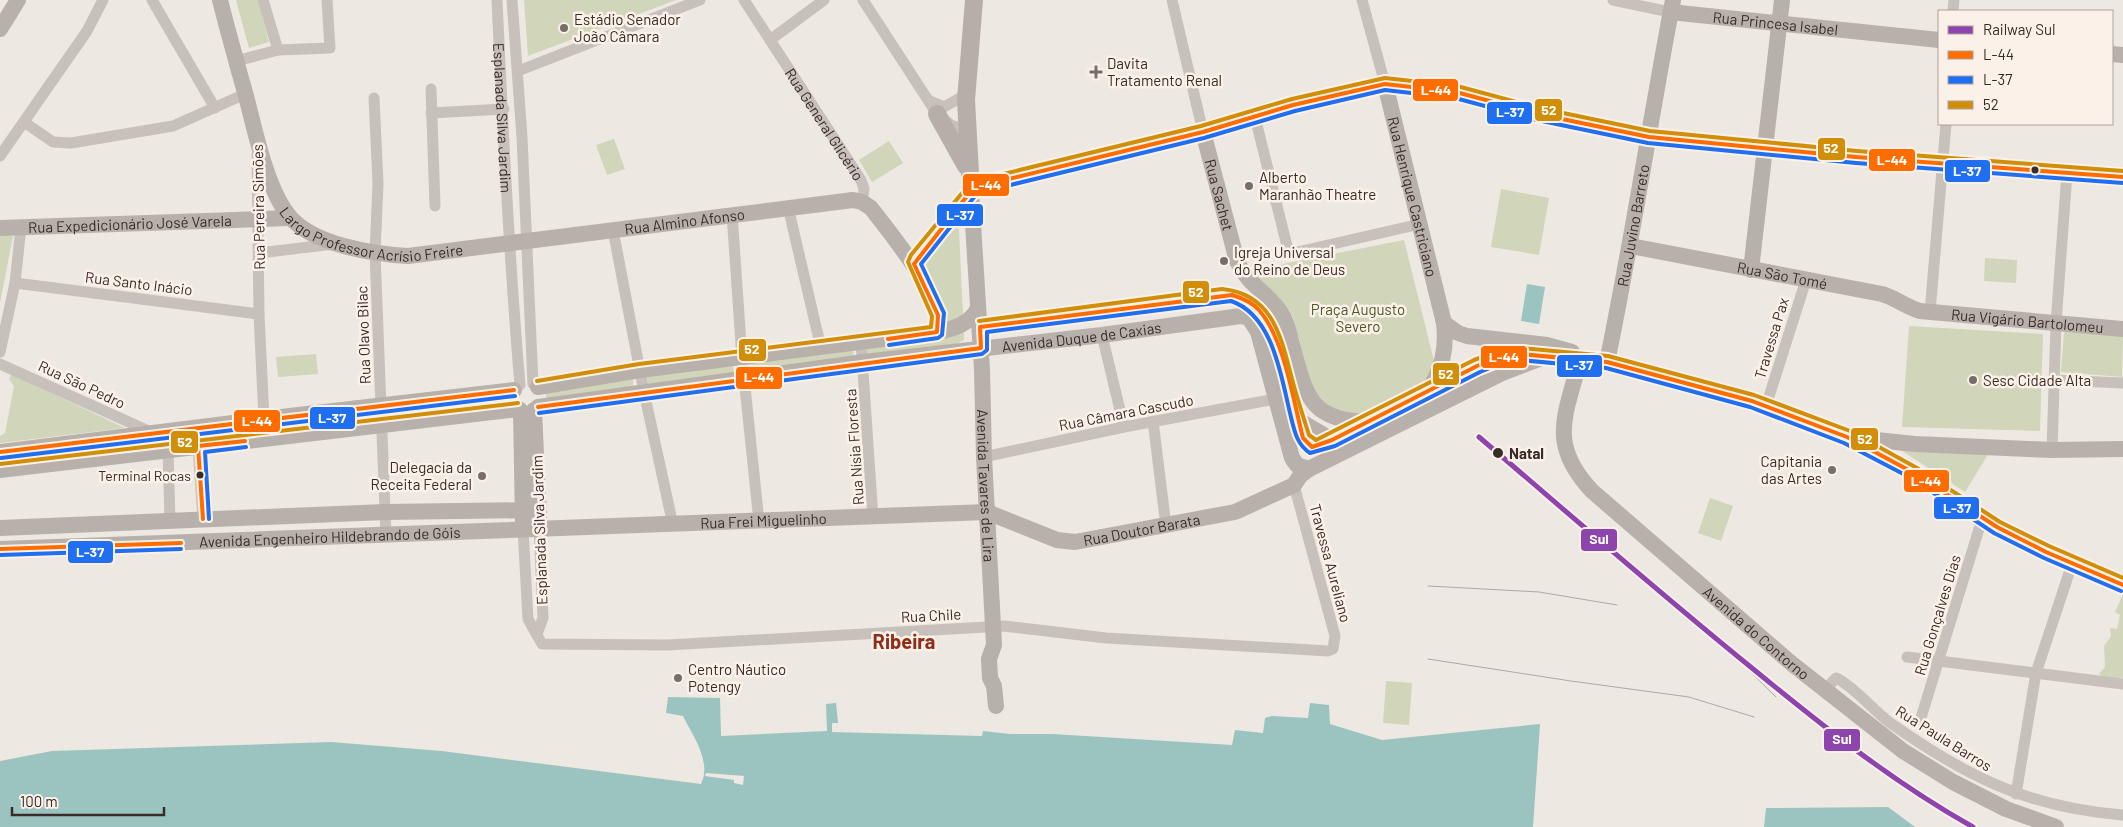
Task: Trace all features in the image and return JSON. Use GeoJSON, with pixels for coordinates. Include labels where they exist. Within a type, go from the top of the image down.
{"type":"FeatureCollection","features":[{"type":"Feature","properties":{"kind":"main road"},"geometry":{"type":"LineString","coordinates":[[970,183],[967,89],[974,0]]}},
{"type":"Feature","properties":{"kind":"main road"},"geometry":{"type":"LineString","coordinates":[[970,183],[992,183],[1203,132],[1294,104],[1385,84],[1456,92],[1538,114],[1649,137],[1764,149],[2123,177]]}},
{"type":"Feature","properties":{"kind":"main road"},"geometry":{"type":"LineString","coordinates":[[937,114],[970,183]]}},
{"type":"Feature","properties":{"kind":"street"},"geometry":{"type":"LineString","coordinates":[[0,29],[18,0]]}},
{"type":"Feature","properties":{"kind":"street"},"geometry":{"type":"LineString","coordinates":[[0,156],[87,31],[103,0]]}},
{"type":"Feature","properties":{"kind":"street"},"geometry":{"type":"LineString","coordinates":[[152,0],[215,108]]}},
{"type":"Feature","properties":{"kind":"street","name":"Rua Pereira Simões"},"geometry":{"type":"LineString","coordinates":[[220,0],[256,137],[259,218],[259,314],[264,418]]}},
{"type":"Feature","properties":{"kind":"street"},"geometry":{"type":"LineString","coordinates":[[263,0],[278,50]]}},
{"type":"Feature","properties":{"kind":"street"},"geometry":{"type":"LineString","coordinates":[[236,61],[278,50],[330,48],[328,0]]}},
{"type":"Feature","properties":{"kind":"street","name":"Esplanada Silva Jardim"},"geometry":{"type":"LineString","coordinates":[[497,0],[504,109],[508,244],[526,387]]}},
{"type":"Feature","properties":{"kind":"street","name":"Esplanada Silva Jardim"},"geometry":{"type":"LineString","coordinates":[[512,0],[522,137],[526,387]]}},
{"type":"Feature","properties":{"kind":"street"},"geometry":{"type":"LineString","coordinates":[[518,71],[700,0]]}},
{"type":"Feature","properties":{"kind":"street","name":"Rua General Glicério"},"geometry":{"type":"LineString","coordinates":[[744,0],[860,180],[864,188],[862,202],[871,208],[914,264],[938,315],[938,328]]}},
{"type":"Feature","properties":{"kind":"street"},"geometry":{"type":"LineString","coordinates":[[770,40],[824,0]]}},
{"type":"Feature","properties":{"kind":"street"},"geometry":{"type":"LineString","coordinates":[[863,0],[926,100],[937,114],[951,125],[967,131]]}},
{"type":"Feature","properties":{"kind":"street","name":"Rua Sachet"},"geometry":{"type":"LineString","coordinates":[[1172,0],[1203,132],[1237,261],[1242,273],[1282,313],[1302,379],[1316,407],[1336,418],[1350,422],[1368,422]]}},
{"type":"Feature","properties":{"kind":"street","name":"Rua Henrique Castriciano"},"geometry":{"type":"LineString","coordinates":[[1362,0],[1385,84],[1444,323],[1446,338],[1444,359],[1428,392]]}},
{"type":"Feature","properties":{"kind":"street","name":"Rua Princesa Isabel"},"geometry":{"type":"LineString","coordinates":[[1613,0],[1671,6],[1779,24],[1938,40]]}},
{"type":"Feature","properties":{"kind":"street"},"geometry":{"type":"LineString","coordinates":[[1751,270],[1782,0]]}},
{"type":"Feature","properties":{"kind":"street","name":"Rua Juvino Barreto"},"geometry":{"type":"LineString","coordinates":[[1607,362],[1631,246],[1671,6]]}},
{"type":"Feature","properties":{"kind":"street"},"geometry":{"type":"LineString","coordinates":[[431,89],[435,206]]}},
{"type":"Feature","properties":{"kind":"street"},"geometry":{"type":"LineString","coordinates":[[926,100],[944,107],[960,98],[967,89]]}},
{"type":"Feature","properties":{"kind":"street"},"geometry":{"type":"LineString","coordinates":[[24,122],[45,138],[53,142],[66,144],[158,129],[194,118],[245,94]]}},
{"type":"Feature","properties":{"kind":"street","name":"Rua Olavo Bilac"},"geometry":{"type":"LineString","coordinates":[[374,98],[378,182],[375,253],[386,536]]}},
{"type":"Feature","properties":{"kind":"street"},"geometry":{"type":"LineString","coordinates":[[431,113],[504,109]]}},
{"type":"Feature","properties":{"kind":"street"},"geometry":{"type":"LineString","coordinates":[[1255,117],[1287,246],[1290,251],[1297,254],[1420,224]]}},
{"type":"Feature","properties":{"kind":"street"},"geometry":{"type":"LineString","coordinates":[[1930,312],[1946,125]]}},
{"type":"Feature","properties":{"kind":"street"},"geometry":{"type":"LineString","coordinates":[[504,135],[522,137]]}},
{"type":"Feature","properties":{"kind":"street","name":"Largo Professor Acrísio Freire"},"geometry":{"type":"LineString","coordinates":[[256,137],[276,194],[290,218],[306,230],[339,244],[375,253],[408,256],[508,244]]}},
{"type":"Feature","properties":{"kind":"street"},"geometry":{"type":"LineString","coordinates":[[2052,450],[2056,323],[2067,173]]}},
{"type":"Feature","properties":{"kind":"street"},"geometry":{"type":"LineString","coordinates":[[914,264],[919,254],[970,183]]}},
{"type":"Feature","properties":{"kind":"street","name":"Avenida Tavares de Lira"},"geometry":{"type":"LineString","coordinates":[[970,183],[978,308],[972,326],[988,512],[994,645],[1000,659],[999,679],[994,686],[996,706]]}},
{"type":"Feature","properties":{"kind":"street","name":"Rua Almino Afonso"},"geometry":{"type":"LineString","coordinates":[[508,244],[788,207],[853,200],[862,202]]}},
{"type":"Feature","properties":{"kind":"street"},"geometry":{"type":"LineString","coordinates":[[788,207],[821,348]]}},
{"type":"Feature","properties":{"kind":"street"},"geometry":{"type":"LineString","coordinates":[[732,214],[742,358],[759,522]]}},
{"type":"Feature","properties":{"kind":"street","name":"Rua Expedicionário José Varela"},"geometry":{"type":"LineString","coordinates":[[0,228],[290,218]]}},
{"type":"Feature","properties":{"kind":"street"},"geometry":{"type":"LineString","coordinates":[[0,352],[15,282],[21,227]]}},
{"type":"Feature","properties":{"kind":"street"},"geometry":{"type":"LineString","coordinates":[[613,230],[644,392],[673,525]]}},
{"type":"Feature","properties":{"kind":"street"},"geometry":{"type":"LineString","coordinates":[[259,252],[339,244]]}},
{"type":"Feature","properties":{"kind":"street","name":"Rua São Tomé"},"geometry":{"type":"LineString","coordinates":[[1631,246],[1882,294],[1893,297],[1908,307],[1930,312]]}},
{"type":"Feature","properties":{"kind":"street","name":"Travessa Pax"},"geometry":{"type":"LineString","coordinates":[[1766,406],[1806,280]]}},
{"type":"Feature","properties":{"kind":"street","name":"Rua Santo Inácio"},"geometry":{"type":"LineString","coordinates":[[15,282],[259,314]]}},
{"type":"Feature","properties":{"kind":"street","name":"Avenida Duque de Caxias"},"geometry":{"type":"LineString","coordinates":[[0,452],[264,418],[442,398],[640,370],[861,344],[938,328],[972,326],[1223,295],[1240,297],[1252,303],[1262,313],[1277,342],[1302,438],[1309,445],[1315,447],[1368,422]]}},
{"type":"Feature","properties":{"kind":"street","name":"Rua Vigário Bartolomeu"},"geometry":{"type":"LineString","coordinates":[[1930,312],[2123,329]]}},
{"type":"Feature","properties":{"kind":"street","name":"Avenida Duque de Caxias"},"geometry":{"type":"LineString","coordinates":[[0,470],[168,449],[528,409],[864,362],[1102,335],[1241,316],[1249,318],[1258,332],[1275,399]]}},
{"type":"Feature","properties":{"kind":"street"},"geometry":{"type":"LineString","coordinates":[[1444,323],[1458,333],[1467,336],[1552,346],[1573,352],[1580,360]]}},
{"type":"Feature","properties":{"kind":"street"},"geometry":{"type":"LineString","coordinates":[[1102,335],[1124,427]]}},
{"type":"Feature","properties":{"kind":"street","name":"Rua Nísia Floresta"},"geometry":{"type":"LineString","coordinates":[[861,344],[864,362],[873,518]]}},
{"type":"Feature","properties":{"kind":"street"},"geometry":{"type":"LineString","coordinates":[[1368,422],[1477,366],[1498,358],[1520,354],[1607,362],[1766,406],[1847,438],[1914,473],[1982,519],[2072,564],[2123,585]]}},
{"type":"Feature","properties":{"kind":"street"},"geometry":{"type":"LineString","coordinates":[[1294,485],[1300,476],[1309,469],[1512,368],[1546,357]]}},
{"type":"Feature","properties":{"kind":"street","name":"Avenida do Contorno"},"geometry":{"type":"LineString","coordinates":[[1580,360],[1567,403],[1562,434],[1569,460],[1577,475],[1592,491],[1741,621],[1903,751],[1953,782],[2006,809],[2056,827]]}},
{"type":"Feature","properties":{"kind":"street","name":"Rua São Pedro"},"geometry":{"type":"LineString","coordinates":[[0,364],[151,432]]}},
{"type":"Feature","properties":{"kind":"street"},"geometry":{"type":"LineString","coordinates":[[2053,380],[2123,383]]}},
{"type":"Feature","properties":{"kind":"street"},"geometry":{"type":"LineString","coordinates":[[526,387],[542,397],[528,409],[513,401],[526,387]]}},
{"type":"Feature","properties":{"kind":"street"},"geometry":{"type":"LineString","coordinates":[[442,398],[444,418]]}},
{"type":"Feature","properties":{"kind":"street"},"geometry":{"type":"LineString","coordinates":[[1275,399],[1292,458],[1302,469],[1309,469]]}},
{"type":"Feature","properties":{"kind":"street","name":"Rua Câmara Cascudo"},"geometry":{"type":"LineString","coordinates":[[984,457],[1153,421],[1275,399]]}},
{"type":"Feature","properties":{"kind":"street","name":"Esplanada Silva Jardim"},"geometry":{"type":"LineString","coordinates":[[528,409],[531,528],[543,618],[537,634]]}},
{"type":"Feature","properties":{"kind":"street"},"geometry":{"type":"LineString","coordinates":[[1153,421],[1166,526]]}},
{"type":"Feature","properties":{"kind":"street"},"geometry":{"type":"LineString","coordinates":[[1847,438],[1915,444],[2052,450],[2123,449]]}},
{"type":"Feature","properties":{"kind":"street"},"geometry":{"type":"LineString","coordinates":[[198,446],[203,519]]}},
{"type":"Feature","properties":{"kind":"street"},"geometry":{"type":"LineString","coordinates":[[168,449],[175,521],[181,543]]}},
{"type":"Feature","properties":{"kind":"street","name":"Rua Doutor Barata"},"geometry":{"type":"LineString","coordinates":[[988,512],[1026,529],[1066,542],[1085,541],[1235,512],[1294,485]]}},
{"type":"Feature","properties":{"kind":"street","name":"Travessa Aureliano"},"geometry":{"type":"LineString","coordinates":[[1294,485],[1335,636],[1333,649]]}},
{"type":"Feature","properties":{"kind":"street","name":"Avenida Engenheiro Hildebrando de Góis"},"geometry":{"type":"LineString","coordinates":[[0,528],[385,512],[530,510]]}},
{"type":"Feature","properties":{"kind":"street","name":"Rua Frei Miguelinho"},"geometry":{"type":"LineString","coordinates":[[531,528],[759,522],[988,512]]}},
{"type":"Feature","properties":{"kind":"street"},"geometry":{"type":"LineString","coordinates":[[363,537],[364,513]]}},
{"type":"Feature","properties":{"kind":"street"},"geometry":{"type":"LineString","coordinates":[[244,517],[244,540]]}},
{"type":"Feature","properties":{"kind":"street","name":"Rua Gonçalves Dias"},"geometry":{"type":"LineString","coordinates":[[1920,720],[1982,519]]}},
{"type":"Feature","properties":{"kind":"street"},"geometry":{"type":"LineString","coordinates":[[43,526],[43,548]]}},
{"type":"Feature","properties":{"kind":"street","name":"Esplanada Silva Jardim"},"geometry":{"type":"LineString","coordinates":[[531,528],[528,619],[537,634]]}},
{"type":"Feature","properties":{"kind":"street","name":"Avenida Engenheiro Hildebrando de Góis"},"geometry":{"type":"LineString","coordinates":[[0,549],[363,537],[531,528]]}},
{"type":"Feature","properties":{"kind":"street"},"geometry":{"type":"LineString","coordinates":[[2016,794],[2036,673],[2072,564]]}},
{"type":"Feature","properties":{"kind":"street","name":"Rua Chile"},"geometry":{"type":"LineString","coordinates":[[537,634],[538,640],[542,644],[668,645],[994,626],[1106,638],[1328,651],[1333,649]]}},
{"type":"Feature","properties":{"kind":"street"},"geometry":{"type":"LineString","coordinates":[[1907,657],[2123,684]]}},
{"type":"Feature","properties":{"kind":"street","name":"Rua Paula Barros"},"geometry":{"type":"LineString","coordinates":[[1825,690],[1831,681],[1836,678],[1840,680],[1887,720],[1933,752],[1987,783],[2039,801],[2123,816]]}},
{"type":"Feature","properties":{"kind":"green space"},"geometry":{"type":"Polygon","coordinates":[[[236,0],[258,0],[269,42],[249,48],[236,0]]]}},
{"type":"Feature","properties":{"kind":"green space","name":"Estádio Senador João Câmara"},"geometry":{"type":"Polygon","coordinates":[[[524,0],[676,0],[528,56],[524,0]]]}},
{"type":"Feature","properties":{"kind":"green space"},"geometry":{"type":"Polygon","coordinates":[[[614,139],[625,169],[607,175],[596,145],[614,139]]]}},
{"type":"Feature","properties":{"kind":"green space"},"geometry":{"type":"Polygon","coordinates":[[[889,141],[903,163],[872,182],[859,160],[889,141]]]}},
{"type":"Feature","properties":{"kind":"green space"},"geometry":{"type":"Polygon","coordinates":[[[1501,189],[1549,198],[1539,255],[1491,247],[1501,189]]]}},
{"type":"Feature","properties":{"kind":"green space"},"geometry":{"type":"Polygon","coordinates":[[[956,228],[959,229],[964,340],[955,345],[865,354],[867,348],[940,340],[925,276],[925,259],[956,228]]]}},
{"type":"Feature","properties":{"kind":"green space"},"geometry":{"type":"Polygon","coordinates":[[[9,234],[13,236],[0,303],[0,236],[9,234]]]}},
{"type":"Feature","properties":{"kind":"green space","name":"Praça Augusto Severo"},"geometry":{"type":"Polygon","coordinates":[[[1404,240],[1435,365],[1430,380],[1418,388],[1360,415],[1321,406],[1311,384],[1293,317],[1285,305],[1252,274],[1287,263],[1404,240]]]}},
{"type":"Feature","properties":{"kind":"green space"},"geometry":{"type":"Polygon","coordinates":[[[1985,258],[2017,260],[2016,283],[1984,281],[1985,258]]]}},
{"type":"Feature","properties":{"kind":"green space","name":"Sesc Cidade Alta"},"geometry":{"type":"Polygon","coordinates":[[[1909,326],[2043,334],[2040,431],[1902,427],[1909,326]]]}},
{"type":"Feature","properties":{"kind":"green space"},"geometry":{"type":"Polygon","coordinates":[[[2064,332],[2123,336],[2122,377],[2061,372],[2064,332]]]}},
{"type":"Feature","properties":{"kind":"green space"},"geometry":{"type":"Polygon","coordinates":[[[853,349],[854,360],[750,374],[749,362],[853,349]]]}},
{"type":"Feature","properties":{"kind":"green space"},"geometry":{"type":"Polygon","coordinates":[[[316,354],[318,374],[278,377],[276,357],[316,354]]]}},
{"type":"Feature","properties":{"kind":"green space"},"geometry":{"type":"Polygon","coordinates":[[[733,365],[734,376],[648,386],[647,376],[733,365]]]}},
{"type":"Feature","properties":{"kind":"green space"},"geometry":{"type":"Polygon","coordinates":[[[11,374],[125,428],[0,443],[0,436],[5,433],[14,386],[9,379],[11,374]]]}},
{"type":"Feature","properties":{"kind":"green space"},"geometry":{"type":"Polygon","coordinates":[[[633,376],[633,390],[547,401],[545,388],[633,376]]]}},
{"type":"Feature","properties":{"kind":"green space"},"geometry":{"type":"Polygon","coordinates":[[[1901,450],[1990,451],[1965,492],[1901,450]]]}},
{"type":"Feature","properties":{"kind":"green space"},"geometry":{"type":"Polygon","coordinates":[[[1710,498],[1733,506],[1721,541],[1698,533],[1710,498]]]}},
{"type":"Feature","properties":{"kind":"green space"},"geometry":{"type":"Polygon","coordinates":[[[2123,594],[2123,678],[2104,678],[2099,674],[2105,667],[2104,646],[2111,636],[2110,628],[2117,629],[2120,615],[2115,612],[2123,594]]]}},
{"type":"Feature","properties":{"kind":"green space"},"geometry":{"type":"Polygon","coordinates":[[[1386,681],[1412,683],[1409,725],[1383,723],[1386,681]]]}},
{"type":"Feature","properties":{"kind":"water"},"geometry":{"type":"Polygon","coordinates":[[[1527,284],[1545,287],[1539,324],[1521,321],[1527,284]]]}},
{"type":"Feature","properties":{"kind":"water"},"geometry":{"type":"Polygon","coordinates":[[[668,697],[720,698],[721,736],[827,731],[826,704],[836,703],[838,723],[832,723],[832,732],[982,736],[983,731],[1232,745],[1235,730],[1263,733],[1265,718],[1272,716],[1308,718],[1310,703],[1329,705],[1330,724],[1382,740],[1540,724],[1533,827],[0,827],[0,761],[52,751],[331,742],[442,751],[701,784],[704,776],[704,767],[700,749],[683,716],[666,713],[668,697]]]}},
{"type":"Feature","properties":{"kind":"water"},"geometry":{"type":"Polygon","coordinates":[[[1888,807],[1915,827],[1764,827],[1766,808],[1888,807]]]}},
{"type":"Feature","properties":{"kind":"pier"},"geometry":{"type":"Polygon","coordinates":[[[706,773],[744,776],[743,785],[734,783],[734,780],[705,776],[706,773]]]}},
{"type":"Feature","properties":{"kind":"tram line"},"geometry":{"type":"LineString","coordinates":[[1428,586],[1539,592],[1617,605]]}},
{"type":"Feature","properties":{"kind":"tram line"},"geometry":{"type":"LineString","coordinates":[[1716,638],[1776,697]]}},
{"type":"Feature","properties":{"kind":"tram line"},"geometry":{"type":"LineString","coordinates":[[1428,659],[1689,697],[1754,717]]}},
{"type":"Feature","properties":{"kind":"rail line","name":"Sul"},"geometry":{"type":"LineString","coordinates":[[1479,437],[1679,608],[1801,708],[1884,771],[1973,827]]}},
{"type":"Feature","properties":{"kind":"transit line","name":"52"},"geometry":{"type":"LineString","coordinates":[[537,381],[639,364],[931,327],[932,316],[908,262],[911,255],[967,187],[991,177],[1201,126],[1292,99],[1385,78],[1457,86],[1539,108],[1650,131],[1857,151],[2123,171]]}},
{"type":"Feature","properties":{"kind":"transit line","name":"L-44"},"geometry":{"type":"LineString","coordinates":[[888,339],[937,332],[938,315],[914,264],[971,191],[992,183],[1203,132],[1293,105],[1385,84],[1456,92],[1538,114],[1649,137],[1856,157],[2123,177]]}},
{"type":"Feature","properties":{"kind":"transit line","name":"L-37"},"geometry":{"type":"LineString","coordinates":[[889,345],[938,338],[942,335],[944,313],[921,264],[975,196],[994,189],[1204,138],[1295,111],[1385,90],[1455,98],[1537,120],[1648,143],[1856,163],[2123,183]]}},
{"type":"Feature","properties":{"kind":"transit line","name":"52"},"geometry":{"type":"LineString","coordinates":[[979,321],[1222,289],[1239,293],[1253,299],[1272,320],[1284,348],[1309,435],[1316,440],[1474,360],[1496,352],[1520,348],[1608,356],[1754,395],[1850,431],[1917,468],[2000,522],[2049,546],[2123,578]]}},
{"type":"Feature","properties":{"kind":"transit line","name":"L-44"},"geometry":{"type":"LineString","coordinates":[[538,407],[981,348],[980,327],[1232,295],[1253,305],[1268,323],[1282,354],[1303,438],[1312,447],[1332,440],[1477,366],[1498,358],[1520,354],[1607,362],[1752,401],[1847,437],[1914,473],[1997,527],[2046,552],[2123,585]]}},
{"type":"Feature","properties":{"kind":"transit line","name":"L-37"},"geometry":{"type":"LineString","coordinates":[[539,413],[982,354],[987,350],[987,332],[1231,301],[1245,308],[1257,319],[1266,333],[1278,365],[1296,436],[1310,453],[1335,446],[1480,372],[1500,364],[1520,360],[1606,368],[1750,407],[1844,443],[1911,478],[1994,533],[2044,558],[2121,591]]}},
{"type":"Feature","properties":{"kind":"transit line","name":"L-44"},"geometry":{"type":"LineString","coordinates":[[0,452],[514,390]]}},
{"type":"Feature","properties":{"kind":"transit line","name":"L-37"},"geometry":{"type":"LineString","coordinates":[[1,458],[515,396]]}},
{"type":"Feature","properties":{"kind":"transit line","name":"52"},"geometry":{"type":"LineString","coordinates":[[0,464],[518,403]]}},
{"type":"Feature","properties":{"kind":"transit line","name":"L-44"},"geometry":{"type":"LineString","coordinates":[[203,519],[198,446],[245,441]]}},
{"type":"Feature","properties":{"kind":"transit line","name":"L-37"},"geometry":{"type":"LineString","coordinates":[[209,519],[205,452],[246,447]]}},
{"type":"Feature","properties":{"kind":"transit line","name":"L-44"},"geometry":{"type":"LineString","coordinates":[[0,549],[181,543]]}},
{"type":"Feature","properties":{"kind":"transit line","name":"L-37"},"geometry":{"type":"LineString","coordinates":[[0,555],[181,549]]}},
{"type":"Feature","properties":{"kind":"place","name":"Estádio Senador João Câmara"},"geometry":{"type":"Point","coordinates":[564,28]}},
{"type":"Feature","properties":{"kind":"place","name":"Davita Tratamento Renal"},"geometry":{"type":"Point","coordinates":[1096,72]}},
{"type":"Feature","properties":{"kind":"place","name":"Alberto Maranhão Theatre"},"geometry":{"type":"Point","coordinates":[1249,186]}},
{"type":"Feature","properties":{"kind":"place","name":"Igreja Universal do Reino de Deus"},"geometry":{"type":"Point","coordinates":[1224,261]}},
{"type":"Feature","properties":{"kind":"place","name":"Sesc Cidade Alta"},"geometry":{"type":"Point","coordinates":[1973,380]}},
{"type":"Feature","properties":{"kind":"place","name":"Natal"},"geometry":{"type":"Point","coordinates":[1498,453]}},
{"type":"Feature","properties":{"kind":"place","name":"Capitania das Artes"},"geometry":{"type":"Point","coordinates":[1832,470]}},
{"type":"Feature","properties":{"kind":"place","name":"Terminal Rocas"},"geometry":{"type":"Point","coordinates":[200,475]}},
{"type":"Feature","properties":{"kind":"place","name":"Delegacia da Receita Federal"},"geometry":{"type":"Point","coordinates":[482,476]}},
{"type":"Feature","properties":{"kind":"place","name":"Centro Náutico Potengy"},"geometry":{"type":"Point","coordinates":[678,678]}},
{"type":"Feature","properties":{"kind":"district","name":"Ribeira"},"geometry":{"type":"Point","coordinates":[904,641]}}]}
